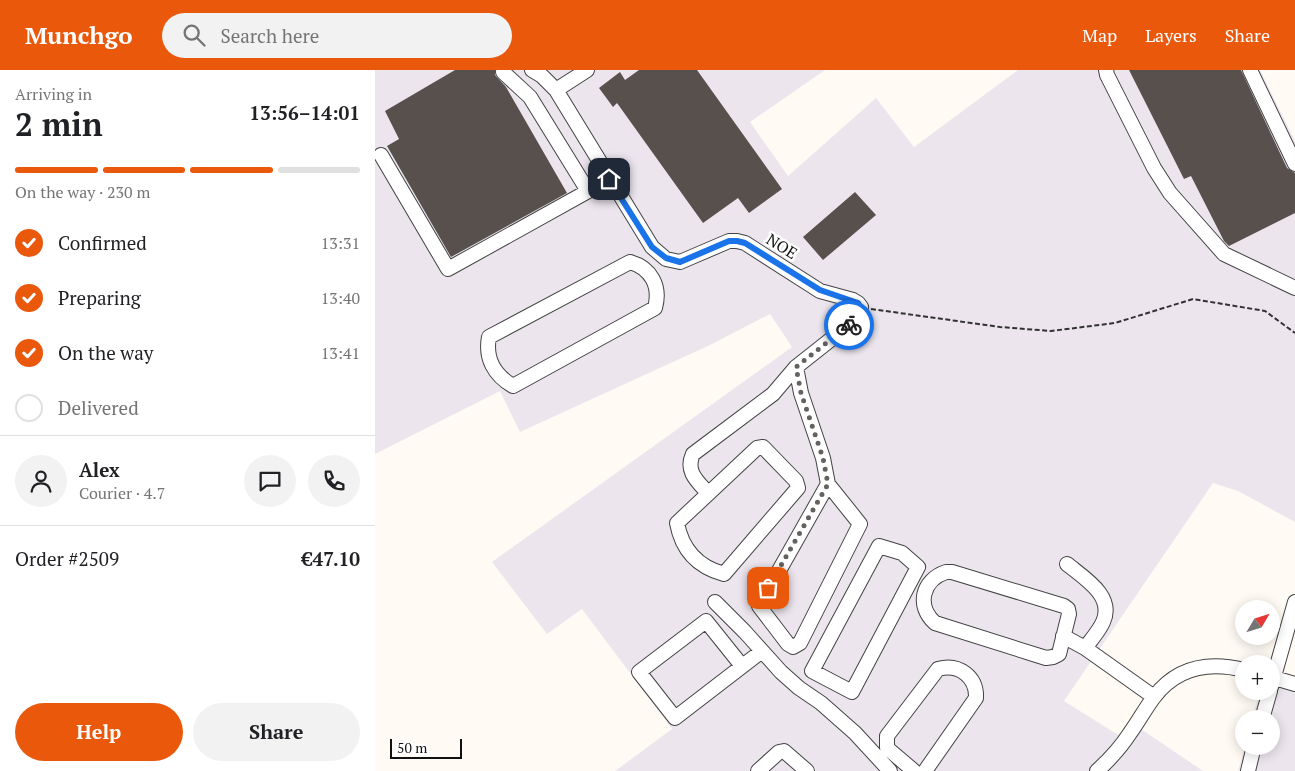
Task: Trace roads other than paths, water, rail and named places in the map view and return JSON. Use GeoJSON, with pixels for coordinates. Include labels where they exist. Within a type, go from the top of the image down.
{"type":"FeatureCollection","features":[{"type":"Feature","properties":{"kind":"street"},"geometry":{"type":"LineString","coordinates":[[532,70],[556,90],[609,179],[652,247],[659,254],[650,274],[657,290],[655,308],[513,386],[495,371],[489,358],[489,337],[630,262],[641,266],[650,274]]}},
{"type":"Feature","properties":{"kind":"street"},"geometry":{"type":"LineString","coordinates":[[556,90],[587,70]]}},
{"type":"Feature","properties":{"kind":"street"},"geometry":{"type":"LineString","coordinates":[[1106,70],[1154,168],[1170,193],[1224,254],[1295,288]]}},
{"type":"Feature","properties":{"kind":"street"},"geometry":{"type":"LineString","coordinates":[[1250,70],[1295,164]]}},
{"type":"Feature","properties":{"kind":"street"},"geometry":{"type":"LineString","coordinates":[[503,72],[530,96],[588,191]]}},
{"type":"Feature","properties":{"kind":"street"},"geometry":{"type":"LineString","coordinates":[[381,156],[448,269],[609,179]]}},
{"type":"Feature","properties":{"kind":"street","name":"NOE"},"geometry":{"type":"LineString","coordinates":[[659,254],[673,262],[680,262],[729,241],[737,241],[745,243],[820,290],[858,303],[861,307],[858,318],[796,367]]}},
{"type":"Feature","properties":{"kind":"street"},"geometry":{"type":"LineString","coordinates":[[708,494],[690,469],[690,461],[693,454],[773,394],[796,367]]}},
{"type":"Feature","properties":{"kind":"street"},"geometry":{"type":"LineString","coordinates":[[796,367],[801,393],[823,458],[828,484],[860,524],[800,643],[793,647],[788,644],[759,606],[828,484]]}},
{"type":"Feature","properties":{"kind":"street"},"geometry":{"type":"LineString","coordinates":[[763,447],[796,481],[798,488],[724,574],[708,568],[695,559],[681,539],[677,523],[708,494],[757,448],[763,447]]}},
{"type":"Feature","properties":{"kind":"street"},"geometry":{"type":"LineString","coordinates":[[879,546],[902,553],[919,567],[852,692],[833,682],[813,671],[879,546]]}},
{"type":"Feature","properties":{"kind":"street"},"geometry":{"type":"LineString","coordinates":[[1067,564],[1098,589],[1103,598],[1106,611],[1103,622],[1085,648]]}},
{"type":"Feature","properties":{"kind":"street"},"geometry":{"type":"LineString","coordinates":[[946,572],[952,572],[1027,594],[1068,609],[1069,614],[1063,636],[1059,654],[1047,658],[935,623],[925,610],[924,593],[926,587],[934,578],[946,572]]}},
{"type":"Feature","properties":{"kind":"street"},"geometry":{"type":"LineString","coordinates":[[715,602],[781,672],[799,688],[821,703],[855,733],[890,771]]}},
{"type":"Feature","properties":{"kind":"street"},"geometry":{"type":"LineString","coordinates":[[1280,655],[1295,602]]}},
{"type":"Feature","properties":{"kind":"street"},"geometry":{"type":"LineString","coordinates":[[742,666],[706,620],[639,672],[675,718],[762,651]]}},
{"type":"Feature","properties":{"kind":"street"},"geometry":{"type":"LineString","coordinates":[[1063,636],[1085,648],[1154,697]]}},
{"type":"Feature","properties":{"kind":"street"},"geometry":{"type":"LineString","coordinates":[[1097,771],[1111,758],[1154,697],[1170,681],[1189,670],[1209,666],[1235,668]]}},
{"type":"Feature","properties":{"kind":"street"},"geometry":{"type":"LineString","coordinates":[[915,771],[887,748],[887,736],[938,669],[956,668],[966,673],[973,682],[976,698],[925,771]]}},
{"type":"Feature","properties":{"kind":"street"},"geometry":{"type":"LineString","coordinates":[[821,703],[833,682]]}},
{"type":"Feature","properties":{"kind":"street"},"geometry":{"type":"LineString","coordinates":[[1280,683],[1295,684]]}},
{"type":"Feature","properties":{"kind":"street"},"geometry":{"type":"LineString","coordinates":[[758,771],[779,752],[784,750],[807,771]]}},
{"type":"Feature","properties":{"kind":"street"},"geometry":{"type":"LineString","coordinates":[[1248,771],[1252,755]]}}]}
